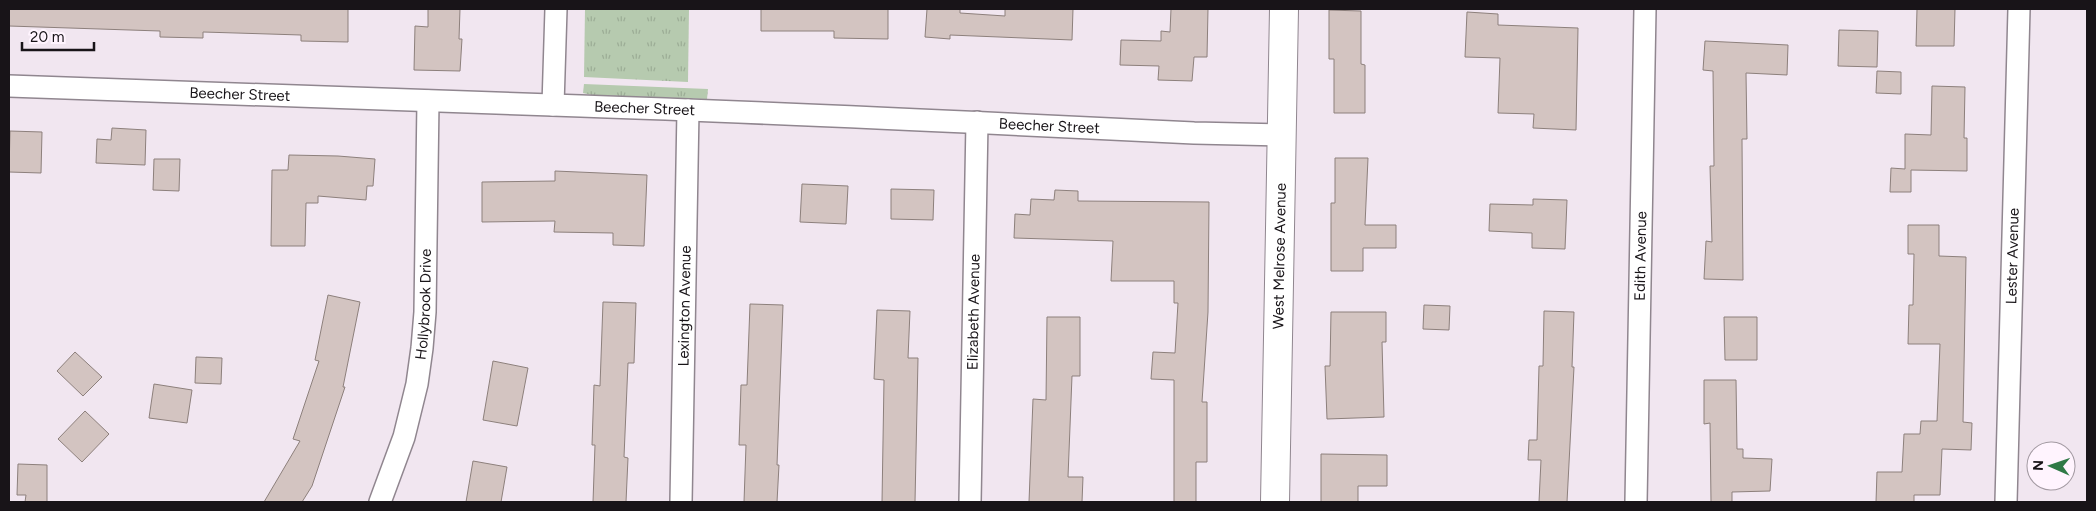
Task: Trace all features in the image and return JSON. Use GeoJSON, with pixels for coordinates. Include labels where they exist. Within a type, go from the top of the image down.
{"type":"FeatureCollection","features":[{"type":"Feature","properties":{"kind":"street"},"geometry":{"type":"LineString","coordinates":[[553,105],[556,9]]}},
{"type":"Feature","properties":{"kind":"street","name":"West Melrose Avenue"},"geometry":{"type":"LineString","coordinates":[[1275,502],[1284,9]]}},
{"type":"Feature","properties":{"kind":"street","name":"Edith Avenue"},"geometry":{"type":"LineString","coordinates":[[1636,502],[1645,9]]}},
{"type":"Feature","properties":{"kind":"street","name":"Lester Avenue"},"geometry":{"type":"LineString","coordinates":[[2006,502],[2019,9]]}},
{"type":"Feature","properties":{"kind":"street","name":"Beecher Street"},"geometry":{"type":"LineString","coordinates":[[9,86],[688,110],[1194,133],[1282,135]]}},
{"type":"Feature","properties":{"kind":"street","name":"Hollybrook Drive"},"geometry":{"type":"LineString","coordinates":[[380,502],[404,437],[417,384],[422,348],[425,312],[428,101]]}},
{"type":"Feature","properties":{"kind":"street","name":"Lexington Avenue"},"geometry":{"type":"LineString","coordinates":[[681,502],[688,110]]}},
{"type":"Feature","properties":{"kind":"street","name":"Elizabeth Avenue"},"geometry":{"type":"LineString","coordinates":[[970,502],[977,122]]}},
{"type":"Feature","properties":{"kind":"green space"},"geometry":{"type":"Polygon","coordinates":[[[585,9],[689,9],[688,82],[584,77],[585,9]]]}},
{"type":"Feature","properties":{"kind":"green space"},"geometry":{"type":"Polygon","coordinates":[[[584,84],[708,89],[707,99],[592,95],[583,93],[584,84]]]}},
{"type":"Feature","properties":{"kind":"building"},"geometry":{"type":"Polygon","coordinates":[[[9,9],[348,9],[348,42],[301,41],[301,35],[203,32],[203,38],[160,37],[160,31],[9,26],[9,9]]]}},
{"type":"Feature","properties":{"kind":"building"},"geometry":{"type":"Polygon","coordinates":[[[428,9],[460,9],[459,39],[462,39],[460,71],[414,70],[415,26],[428,27],[428,9]]]}},
{"type":"Feature","properties":{"kind":"building"},"geometry":{"type":"Polygon","coordinates":[[[761,9],[888,9],[888,39],[834,38],[834,31],[761,31],[761,9]]]}},
{"type":"Feature","properties":{"kind":"building"},"geometry":{"type":"Polygon","coordinates":[[[927,9],[960,9],[960,13],[1005,16],[1005,9],[1073,9],[1072,40],[950,35],[950,39],[925,37],[927,9]]]}},
{"type":"Feature","properties":{"kind":"building"},"geometry":{"type":"Polygon","coordinates":[[[1171,9],[1208,9],[1207,57],[1194,57],[1192,81],[1158,80],[1159,66],[1120,65],[1121,40],[1161,41],[1161,31],[1170,32],[1171,9]]]}},
{"type":"Feature","properties":{"kind":"building"},"geometry":{"type":"Polygon","coordinates":[[[1917,9],[1955,9],[1954,46],[1916,46],[1917,9]]]}},
{"type":"Feature","properties":{"kind":"building"},"geometry":{"type":"Polygon","coordinates":[[[1329,10],[1361,11],[1361,64],[1365,65],[1365,113],[1334,113],[1334,59],[1329,59],[1329,10]]]}},
{"type":"Feature","properties":{"kind":"building"},"geometry":{"type":"Polygon","coordinates":[[[1467,12],[1498,14],[1498,25],[1578,28],[1576,130],[1533,128],[1534,114],[1498,113],[1500,58],[1465,57],[1467,12]]]}},
{"type":"Feature","properties":{"kind":"building"},"geometry":{"type":"Polygon","coordinates":[[[1839,30],[1878,31],[1877,67],[1838,66],[1839,30]]]}},
{"type":"Feature","properties":{"kind":"building"},"geometry":{"type":"Polygon","coordinates":[[[1705,41],[1788,45],[1787,75],[1746,73],[1747,139],[1742,139],[1743,280],[1704,279],[1706,241],[1712,242],[1710,166],[1714,166],[1713,71],[1703,70],[1705,41]]]}},
{"type":"Feature","properties":{"kind":"building"},"geometry":{"type":"Polygon","coordinates":[[[1877,71],[1901,72],[1901,94],[1876,93],[1877,71]]]}},
{"type":"Feature","properties":{"kind":"building"},"geometry":{"type":"Polygon","coordinates":[[[1932,86],[1965,87],[1964,138],[1967,138],[1967,171],[1911,170],[1911,192],[1890,192],[1891,168],[1905,169],[1905,134],[1931,135],[1932,86]]]}},
{"type":"Feature","properties":{"kind":"building"},"geometry":{"type":"Polygon","coordinates":[[[112,128],[146,130],[145,165],[96,163],[97,139],[111,140],[112,128]]]}},
{"type":"Feature","properties":{"kind":"building"},"geometry":{"type":"Polygon","coordinates":[[[10,131],[42,132],[41,173],[9,172],[10,131]]]}},
{"type":"Feature","properties":{"kind":"building"},"geometry":{"type":"Polygon","coordinates":[[[289,155],[375,159],[373,186],[367,186],[366,200],[318,196],[318,203],[306,203],[305,246],[271,246],[272,170],[288,170],[289,155]]]}},
{"type":"Feature","properties":{"kind":"building"},"geometry":{"type":"Polygon","coordinates":[[[1335,158],[1368,158],[1365,225],[1396,225],[1396,248],[1363,248],[1363,271],[1331,271],[1331,203],[1335,203],[1335,158]]]}},
{"type":"Feature","properties":{"kind":"building"},"geometry":{"type":"Polygon","coordinates":[[[154,159],[180,159],[179,191],[153,190],[154,159]]]}},
{"type":"Feature","properties":{"kind":"building"},"geometry":{"type":"Polygon","coordinates":[[[555,171],[647,175],[644,246],[613,245],[613,233],[554,232],[555,221],[482,222],[482,182],[555,181],[555,171]]]}},
{"type":"Feature","properties":{"kind":"building"},"geometry":{"type":"Polygon","coordinates":[[[802,184],[848,186],[846,224],[800,222],[802,184]]]}},
{"type":"Feature","properties":{"kind":"building"},"geometry":{"type":"Polygon","coordinates":[[[891,189],[934,190],[933,220],[891,219],[891,189]]]}},
{"type":"Feature","properties":{"kind":"building"},"geometry":{"type":"Polygon","coordinates":[[[1055,190],[1078,191],[1078,201],[1209,202],[1208,312],[1202,402],[1207,402],[1207,462],[1196,462],[1196,502],[1174,502],[1174,380],[1151,379],[1153,352],[1175,353],[1178,303],[1174,303],[1174,281],[1111,281],[1113,241],[1014,238],[1015,214],[1030,215],[1031,199],[1054,200],[1055,190]]]}},
{"type":"Feature","properties":{"kind":"building"},"geometry":{"type":"Polygon","coordinates":[[[1533,199],[1567,200],[1565,249],[1532,248],[1532,233],[1489,231],[1490,204],[1533,205],[1533,199]]]}},
{"type":"Feature","properties":{"kind":"building"},"geometry":{"type":"Polygon","coordinates":[[[1908,225],[1939,225],[1939,256],[1966,257],[1963,422],[1972,423],[1971,450],[1942,449],[1940,495],[1914,495],[1914,502],[1876,502],[1877,472],[1902,472],[1904,434],[1920,434],[1921,421],[1937,421],[1940,344],[1908,344],[1909,305],[1913,305],[1914,254],[1908,254],[1908,225]]]}},
{"type":"Feature","properties":{"kind":"building"},"geometry":{"type":"Polygon","coordinates":[[[328,295],[360,302],[343,387],[345,387],[312,486],[302,502],[264,502],[300,441],[293,439],[319,361],[315,360],[328,295]]]}},
{"type":"Feature","properties":{"kind":"building"},"geometry":{"type":"Polygon","coordinates":[[[603,302],[636,303],[634,363],[628,363],[624,457],[628,458],[626,502],[593,502],[595,445],[592,445],[594,385],[600,386],[603,302]]]}},
{"type":"Feature","properties":{"kind":"building"},"geometry":{"type":"Polygon","coordinates":[[[750,304],[783,305],[777,502],[744,502],[746,445],[739,445],[741,385],[747,385],[750,304]]]}},
{"type":"Feature","properties":{"kind":"building"},"geometry":{"type":"Polygon","coordinates":[[[1424,305],[1450,306],[1449,330],[1423,329],[1424,305]]]}},
{"type":"Feature","properties":{"kind":"building"},"geometry":{"type":"Polygon","coordinates":[[[877,310],[910,311],[908,358],[918,358],[915,502],[882,502],[884,380],[874,379],[877,310]]]}},
{"type":"Feature","properties":{"kind":"building"},"geometry":{"type":"Polygon","coordinates":[[[1544,311],[1574,312],[1572,367],[1574,367],[1567,502],[1539,502],[1541,460],[1528,460],[1529,440],[1537,440],[1539,366],[1543,366],[1544,311]]]}},
{"type":"Feature","properties":{"kind":"building"},"geometry":{"type":"Polygon","coordinates":[[[1331,312],[1386,312],[1386,342],[1382,342],[1384,417],[1327,419],[1325,366],[1330,366],[1331,312]]]}},
{"type":"Feature","properties":{"kind":"building"},"geometry":{"type":"Polygon","coordinates":[[[1047,317],[1080,317],[1080,376],[1072,376],[1068,477],[1083,477],[1082,502],[1029,502],[1033,399],[1046,400],[1047,317]]]}},
{"type":"Feature","properties":{"kind":"building"},"geometry":{"type":"Polygon","coordinates":[[[1724,317],[1757,317],[1757,360],[1725,360],[1724,317]]]}},
{"type":"Feature","properties":{"kind":"building"},"geometry":{"type":"Polygon","coordinates":[[[75,352],[102,377],[83,396],[57,371],[75,352]]]}},
{"type":"Feature","properties":{"kind":"building"},"geometry":{"type":"Polygon","coordinates":[[[196,357],[222,358],[221,384],[195,383],[196,357]]]}},
{"type":"Feature","properties":{"kind":"building"},"geometry":{"type":"Polygon","coordinates":[[[493,361],[528,368],[517,426],[483,420],[493,361]]]}},
{"type":"Feature","properties":{"kind":"building"},"geometry":{"type":"Polygon","coordinates":[[[1704,380],[1736,380],[1737,449],[1743,449],[1743,458],[1772,459],[1770,491],[1732,492],[1732,502],[1711,502],[1710,423],[1704,424],[1704,380]]]}},
{"type":"Feature","properties":{"kind":"building"},"geometry":{"type":"Polygon","coordinates":[[[154,384],[192,390],[187,423],[149,418],[154,384]]]}},
{"type":"Feature","properties":{"kind":"building"},"geometry":{"type":"Polygon","coordinates":[[[85,411],[109,434],[82,462],[58,439],[85,411]]]}},
{"type":"Feature","properties":{"kind":"building"},"geometry":{"type":"Polygon","coordinates":[[[1321,454],[1387,455],[1387,486],[1358,486],[1358,502],[1321,502],[1321,454]]]}},
{"type":"Feature","properties":{"kind":"building"},"geometry":{"type":"Polygon","coordinates":[[[473,461],[507,467],[501,502],[466,502],[473,461]]]}},
{"type":"Feature","properties":{"kind":"building"},"geometry":{"type":"Polygon","coordinates":[[[18,464],[47,465],[47,502],[25,502],[26,495],[17,495],[18,464]]]}}]}
